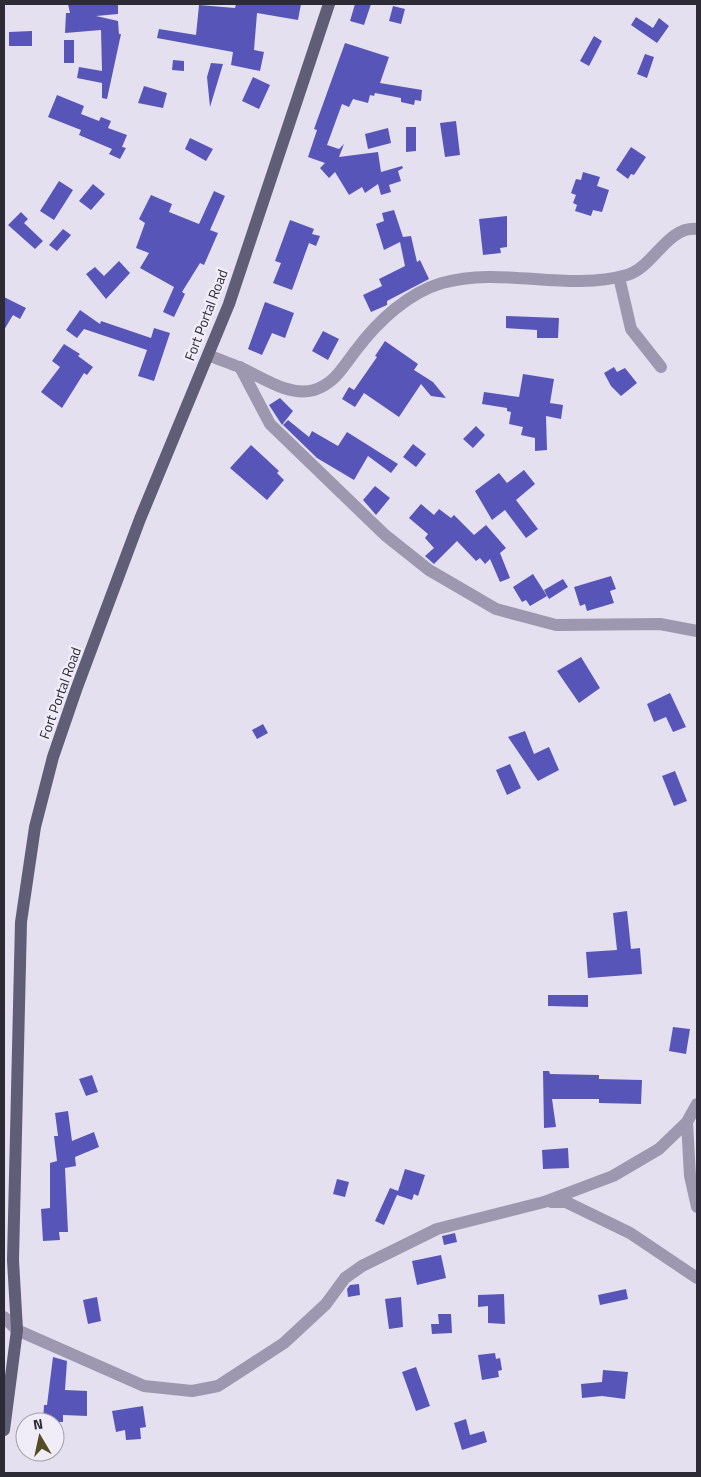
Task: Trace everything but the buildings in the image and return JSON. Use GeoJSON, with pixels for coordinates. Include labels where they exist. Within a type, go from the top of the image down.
{"type":"FeatureCollection","features":[{"type":"Feature","properties":{"kind":"main road","name":"Fort Portal Road"},"geometry":{"type":"LineString","coordinates":[[4,1430],[17,1330],[13,1260],[21,922],[35,826],[53,757],[76,690],[140,519],[229,304],[329,4]]}},
{"type":"Feature","properties":{"kind":"street"},"geometry":{"type":"LineString","coordinates":[[208,355],[296,391],[314,390],[334,379],[357,348],[383,319],[404,302],[442,283],[483,277],[576,281],[619,277],[638,270],[673,237],[687,228],[697,229]]}},
{"type":"Feature","properties":{"kind":"street"},"geometry":{"type":"LineString","coordinates":[[619,277],[631,329],[661,367]]}},
{"type":"Feature","properties":{"kind":"street"},"geometry":{"type":"LineString","coordinates":[[240,367],[270,424],[385,534],[429,570],[496,608],[556,625],[660,624],[697,631]]}},
{"type":"Feature","properties":{"kind":"street"},"geometry":{"type":"LineString","coordinates":[[4,1317],[17,1330],[144,1386],[192,1391],[218,1386],[284,1343],[326,1304],[345,1278],[362,1266],[437,1229],[544,1202],[613,1176],[659,1149],[686,1122],[697,1104]]}},
{"type":"Feature","properties":{"kind":"street"},"geometry":{"type":"LineString","coordinates":[[686,1122],[690,1176],[697,1207]]}},
{"type":"Feature","properties":{"kind":"street"},"geometry":{"type":"LineString","coordinates":[[544,1202],[566,1202],[630,1233],[697,1278]]}}]}
